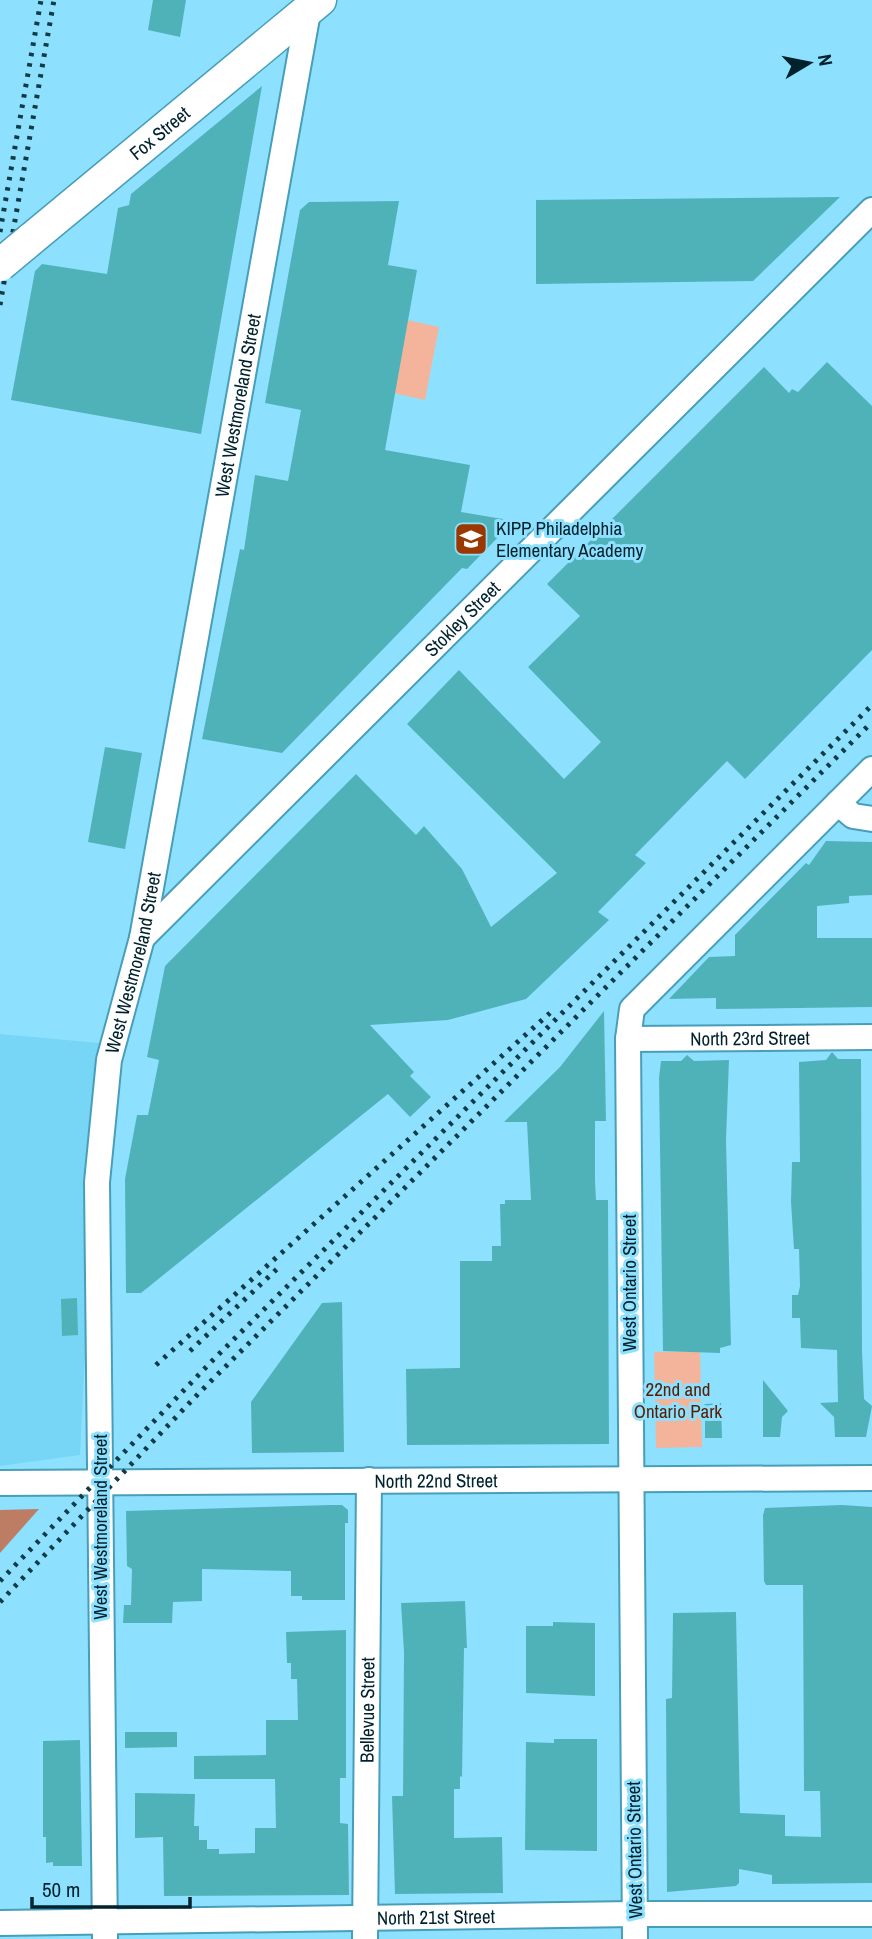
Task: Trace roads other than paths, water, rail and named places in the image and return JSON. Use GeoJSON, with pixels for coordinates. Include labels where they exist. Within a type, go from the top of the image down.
{"type":"FeatureCollection","features":[{"type":"Feature","properties":{"kind":"street","name":"Fox Street"},"geometry":{"type":"LineString","coordinates":[[0,265],[313,3]]}},
{"type":"Feature","properties":{"kind":"street","name":"West Westmoreland Street"},"geometry":{"type":"LineString","coordinates":[[104,1930],[97,1182],[109,1060],[142,938],[313,3]]}},
{"type":"Feature","properties":{"kind":"street","name":"Stokley Street"},"geometry":{"type":"LineString","coordinates":[[142,938],[872,210]]}},
{"type":"Feature","properties":{"kind":"street","name":"West Ontario Street"},"geometry":{"type":"LineString","coordinates":[[635,1939],[628,1039],[632,1009],[668,969],[872,769]]}},
{"type":"Feature","properties":{"kind":"street"},"geometry":{"type":"LineString","coordinates":[[838,803],[853,816],[872,819]]}},
{"type":"Feature","properties":{"kind":"street","name":"North 23rd Street"},"geometry":{"type":"LineString","coordinates":[[628,1039],[872,1037]]}},
{"type":"Feature","properties":{"kind":"street","name":"North 22nd Street"},"geometry":{"type":"LineString","coordinates":[[0,1483],[872,1478]]}},
{"type":"Feature","properties":{"kind":"street","name":"Bellevue Street"},"geometry":{"type":"LineString","coordinates":[[365,1928],[369,1480]]}},
{"type":"Feature","properties":{"kind":"street","name":"North 21st Street"},"geometry":{"type":"LineString","coordinates":[[0,1923],[104,1930],[365,1928],[635,1914],[872,1914]]}},
{"type":"Feature","properties":{"kind":"railway"},"geometry":{"type":"LineString","coordinates":[[0,232],[41,0]]}},
{"type":"Feature","properties":{"kind":"railway"},"geometry":{"type":"LineString","coordinates":[[0,305],[54,0]]}},
{"type":"Feature","properties":{"kind":"railway"},"geometry":{"type":"LineString","coordinates":[[0,1581],[213,1360],[872,705]]}},
{"type":"Feature","properties":{"kind":"railway"},"geometry":{"type":"LineString","coordinates":[[0,1602],[198,1394],[872,722]]}},
{"type":"Feature","properties":{"kind":"railway"},"geometry":{"type":"LineString","coordinates":[[156,1365],[550,1013]]}},
{"type":"Feature","properties":{"kind":"railway"},"geometry":{"type":"LineString","coordinates":[[190,1351],[278,1268]]}},
{"type":"Feature","properties":{"kind":"place","name":"KIPP Philadelphia Elementary Academy"},"geometry":{"type":"Point","coordinates":[471,539]}},
{"type":"Feature","properties":{"kind":"park label","name":"22nd and Ontario Park"},"geometry":{"type":"Point","coordinates":[678,1400]}}]}
